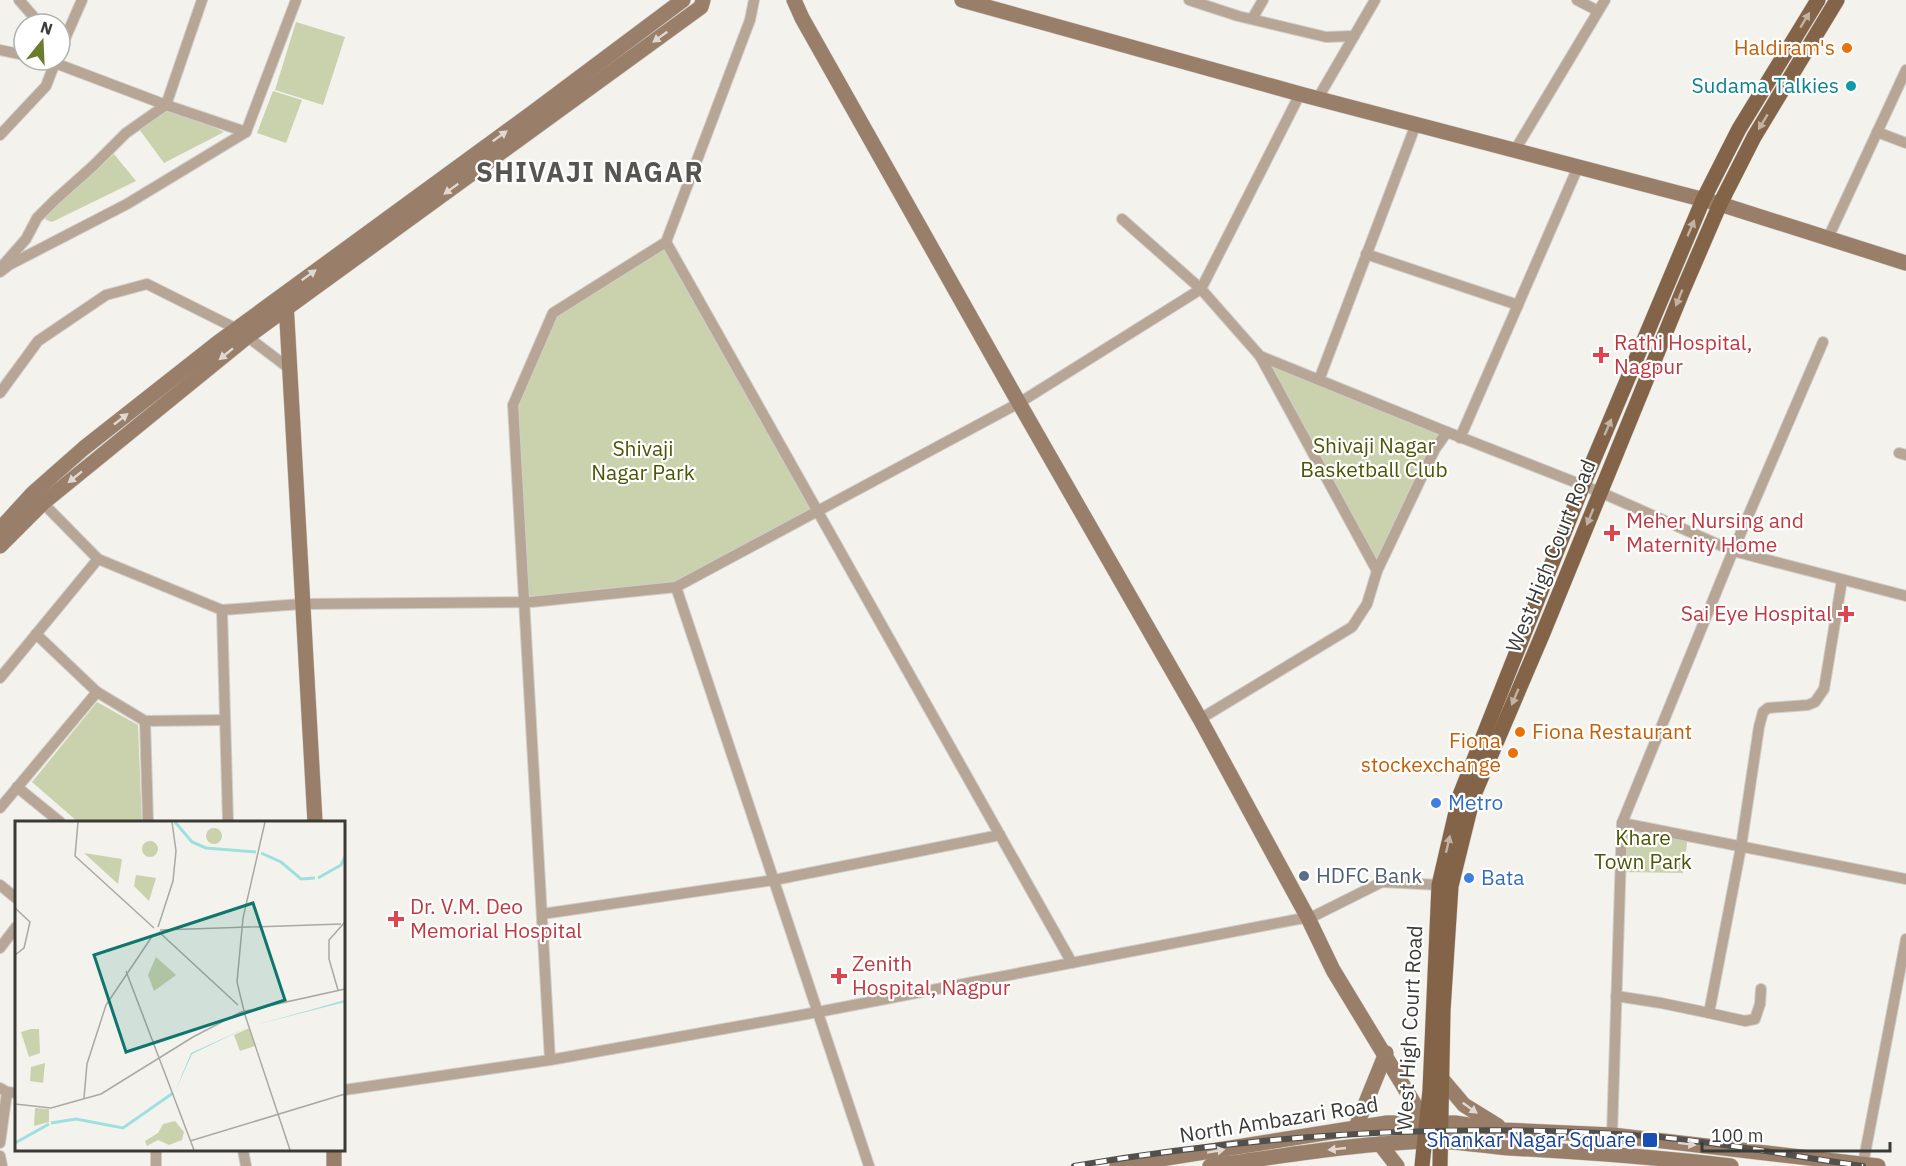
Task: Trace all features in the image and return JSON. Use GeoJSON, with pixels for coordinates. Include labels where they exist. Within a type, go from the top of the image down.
{"type":"FeatureCollection","features":[{"type":"Feature","properties":{"kind":"main road","name":"West High Court Road"},"geometry":{"type":"LineString","coordinates":[[1440,1166],[1433,1142],[1439,885],[1460,795],[1583,485],[1703,200],[1739,129],[1818,0]]}},
{"type":"Feature","properties":{"kind":"main road","name":"West High Court Road"},"geometry":{"type":"LineString","coordinates":[[1434,1118],[1442,1078],[1443,1010],[1451,886],[1473,797],[1720,204],[1754,137],[1837,0]]}},
{"type":"Feature","properties":{"kind":"main road","name":"West High Court Road"},"geometry":{"type":"LineString","coordinates":[[1422,1166],[1433,1142]]}},
{"type":"Feature","properties":{"kind":"street"},"geometry":{"type":"LineString","coordinates":[[19,0],[30,12]]}},
{"type":"Feature","properties":{"kind":"street"},"geometry":{"type":"LineString","coordinates":[[72,21],[82,0]]}},
{"type":"Feature","properties":{"kind":"street"},"geometry":{"type":"LineString","coordinates":[[0,270],[26,239],[38,218],[55,200],[126,133],[166,105],[202,0]]}},
{"type":"Feature","properties":{"kind":"street"},"geometry":{"type":"LineString","coordinates":[[0,270],[127,204],[246,132],[296,0]]}},
{"type":"Feature","properties":{"kind":"street"},"geometry":{"type":"LineString","coordinates":[[0,529],[242,333],[683,0]]}},
{"type":"Feature","properties":{"kind":"street"},"geometry":{"type":"LineString","coordinates":[[286,300],[701,7],[703,0]]}},
{"type":"Feature","properties":{"kind":"street"},"geometry":{"type":"LineString","coordinates":[[550,1060],[513,405],[553,313],[666,242],[750,20],[754,0]]}},
{"type":"Feature","properties":{"kind":"street"},"geometry":{"type":"LineString","coordinates":[[794,0],[808,29],[1019,403],[1200,719],[1334,970],[1386,1053],[1418,1110],[1434,1118]]}},
{"type":"Feature","properties":{"kind":"street"},"geometry":{"type":"LineString","coordinates":[[962,0],[1300,94],[1720,204],[1906,263]]}},
{"type":"Feature","properties":{"kind":"street"},"geometry":{"type":"LineString","coordinates":[[1190,0],[1252,19],[1326,37],[1354,36]]}},
{"type":"Feature","properties":{"kind":"street"},"geometry":{"type":"LineString","coordinates":[[1252,19],[1263,0]]}},
{"type":"Feature","properties":{"kind":"street"},"geometry":{"type":"LineString","coordinates":[[1318,98],[1375,0]]}},
{"type":"Feature","properties":{"kind":"street"},"geometry":{"type":"LineString","coordinates":[[1577,0],[1598,12]]}},
{"type":"Feature","properties":{"kind":"street"},"geometry":{"type":"LineString","coordinates":[[1515,150],[1605,0]]}},
{"type":"Feature","properties":{"kind":"street"},"geometry":{"type":"LineString","coordinates":[[72,68],[166,105],[246,132]]}},
{"type":"Feature","properties":{"kind":"street"},"geometry":{"type":"LineString","coordinates":[[1828,238],[1906,69]]}},
{"type":"Feature","properties":{"kind":"street"},"geometry":{"type":"LineString","coordinates":[[0,135],[46,86],[50,72]]}},
{"type":"Feature","properties":{"kind":"street"},"geometry":{"type":"LineString","coordinates":[[38,498],[98,559],[222,610],[302,604],[524,602],[676,587],[1019,403],[1202,289],[1300,94]]}},
{"type":"Feature","properties":{"kind":"street"},"geometry":{"type":"LineString","coordinates":[[1320,380],[1416,124]]}},
{"type":"Feature","properties":{"kind":"street"},"geometry":{"type":"LineString","coordinates":[[1877,132],[1906,143]]}},
{"type":"Feature","properties":{"kind":"street"},"geometry":{"type":"LineString","coordinates":[[1460,438],[1578,166]]}},
{"type":"Feature","properties":{"kind":"street"},"geometry":{"type":"LineString","coordinates":[[1122,219],[1202,289],[1260,356],[1377,571]]}},
{"type":"Feature","properties":{"kind":"street"},"geometry":{"type":"LineString","coordinates":[[666,242],[1072,963]]}},
{"type":"Feature","properties":{"kind":"street"},"geometry":{"type":"LineString","coordinates":[[1366,254],[1518,305]]}},
{"type":"Feature","properties":{"kind":"street"},"geometry":{"type":"LineString","coordinates":[[0,393],[38,340],[106,295],[147,284],[242,333],[290,369]]}},
{"type":"Feature","properties":{"kind":"street"},"geometry":{"type":"LineString","coordinates":[[286,300],[315,821]]}},
{"type":"Feature","properties":{"kind":"street"},"geometry":{"type":"LineString","coordinates":[[1612,1135],[1622,823],[1733,551],[1823,342]]}},
{"type":"Feature","properties":{"kind":"street"},"geometry":{"type":"LineString","coordinates":[[1260,356],[1460,438],[1600,492],[1733,551],[1906,596]]}},
{"type":"Feature","properties":{"kind":"street"},"geometry":{"type":"LineString","coordinates":[[1200,719],[1352,627],[1367,603],[1377,571],[1435,449],[1447,432]]}},
{"type":"Feature","properties":{"kind":"street"},"geometry":{"type":"LineString","coordinates":[[0,546],[38,498]]}},
{"type":"Feature","properties":{"kind":"street"},"geometry":{"type":"LineString","coordinates":[[0,678],[98,559]]}},
{"type":"Feature","properties":{"kind":"street"},"geometry":{"type":"LineString","coordinates":[[1709,1013],[1741,847],[1763,712],[1768,708],[1808,705],[1815,702],[1824,689],[1842,580]]}},
{"type":"Feature","properties":{"kind":"street"},"geometry":{"type":"LineString","coordinates":[[676,587],[869,1166]]}},
{"type":"Feature","properties":{"kind":"street"},"geometry":{"type":"LineString","coordinates":[[222,610],[228,821]]}},
{"type":"Feature","properties":{"kind":"street"},"geometry":{"type":"LineString","coordinates":[[36,634],[97,692],[145,721],[225,720]]}},
{"type":"Feature","properties":{"kind":"street"},"geometry":{"type":"LineString","coordinates":[[0,808],[97,692]]}},
{"type":"Feature","properties":{"kind":"street"},"geometry":{"type":"LineString","coordinates":[[145,721],[148,821]]}},
{"type":"Feature","properties":{"kind":"street"},"geometry":{"type":"LineString","coordinates":[[18,787],[59,821]]}},
{"type":"Feature","properties":{"kind":"street"},"geometry":{"type":"LineString","coordinates":[[1622,823],[1906,879]]}},
{"type":"Feature","properties":{"kind":"street"},"geometry":{"type":"LineString","coordinates":[[542,914],[774,880],[1000,835]]}},
{"type":"Feature","properties":{"kind":"street"},"geometry":{"type":"LineString","coordinates":[[345,1090],[550,1060],[818,1012],[1308,918],[1382,882],[1439,885]]}},
{"type":"Feature","properties":{"kind":"street"},"geometry":{"type":"LineString","coordinates":[[0,885],[15,897]]}},
{"type":"Feature","properties":{"kind":"street"},"geometry":{"type":"LineString","coordinates":[[0,948],[15,928]]}},
{"type":"Feature","properties":{"kind":"street"},"geometry":{"type":"LineString","coordinates":[[1871,1165],[1906,939]]}},
{"type":"Feature","properties":{"kind":"street"},"geometry":{"type":"LineString","coordinates":[[1616,996],[1745,1021],[1755,1019],[1760,1004],[1761,989]]}},
{"type":"Feature","properties":{"kind":"street"},"geometry":{"type":"LineString","coordinates":[[1356,1127],[1386,1053]]}},
{"type":"Feature","properties":{"kind":"street"},"geometry":{"type":"LineString","coordinates":[[1442,1078],[1464,1104],[1503,1130]]}},
{"type":"Feature","properties":{"kind":"street"},"geometry":{"type":"LineString","coordinates":[[0,1143],[8,1091]]}},
{"type":"Feature","properties":{"kind":"street","name":"North Ambazari Road"},"geometry":{"type":"LineString","coordinates":[[1117,1166],[1382,1123],[1434,1118],[1503,1130],[1612,1135],[1871,1165]]}},
{"type":"Feature","properties":{"kind":"street","name":"North Ambazari Road"},"geometry":{"type":"LineString","coordinates":[[1210,1166],[1322,1150],[1380,1144],[1433,1142],[1591,1152],[1731,1166]]}},
{"type":"Feature","properties":{"kind":"street"},"geometry":{"type":"LineString","coordinates":[[1380,1144],[1397,1166]]}},
{"type":"Feature","properties":{"kind":"street"},"geometry":{"type":"LineString","coordinates":[[243,1151],[246,1166]]}},
{"type":"Feature","properties":{"kind":"street"},"geometry":{"type":"LineString","coordinates":[[333,1151],[334,1166]]}},
{"type":"Feature","properties":{"kind":"street"},"geometry":{"type":"LineString","coordinates":[[0,1156],[2,1166]]}},
{"type":"Feature","properties":{"kind":"green space"},"geometry":{"type":"Polygon","coordinates":[[[296,22],[345,37],[323,105],[275,90],[296,22]]]}},
{"type":"Feature","properties":{"kind":"green space"},"geometry":{"type":"Polygon","coordinates":[[[273,91],[302,100],[286,143],[257,133],[273,91]]]}},
{"type":"Feature","properties":{"kind":"green space"},"geometry":{"type":"Polygon","coordinates":[[[166,109],[224,132],[164,163],[139,129],[166,109]]]}},
{"type":"Feature","properties":{"kind":"green space"},"geometry":{"type":"Polygon","coordinates":[[[114,154],[136,181],[52,222],[46,220],[45,217],[49,211],[114,154]]]}},
{"type":"Feature","properties":{"kind":"green space","name":"Shivaji Nagar Park"},"geometry":{"type":"Polygon","coordinates":[[[666,243],[816,510],[676,587],[524,602],[513,405],[553,313],[666,243]]]}},
{"type":"Feature","properties":{"kind":"green space","name":"Shivaji Nagar Basketball Club"},"geometry":{"type":"Polygon","coordinates":[[[1260,356],[1441,434],[1376,562],[1260,356]]]}},
{"type":"Feature","properties":{"kind":"green space"},"geometry":{"type":"Polygon","coordinates":[[[97,702],[138,725],[142,821],[77,821],[32,782],[97,702]]]}},
{"type":"Feature","properties":{"kind":"green space","name":"Khare Town Park"},"geometry":{"type":"Polygon","coordinates":[[[1622,823],[1688,836],[1683,873],[1620,872],[1622,823]]]}},
{"type":"Feature","properties":{"kind":"railway"},"geometry":{"type":"LineString","coordinates":[[1074,1166],[1216,1146],[1288,1139],[1360,1134],[1504,1130],[1648,1136],[1729,1145],[1863,1166]]}},
{"type":"Feature","properties":{"kind":"place","name":"Haldiram's"},"geometry":{"type":"Point","coordinates":[1847,48]}},
{"type":"Feature","properties":{"kind":"place","name":"Sudama Talkies"},"geometry":{"type":"Point","coordinates":[1851,86]}},
{"type":"Feature","properties":{"kind":"place","name":"Rathi Hospital, Nagpur"},"geometry":{"type":"Point","coordinates":[1601,355]}},
{"type":"Feature","properties":{"kind":"place","name":"Meher Nursing and Maternity Home"},"geometry":{"type":"Point","coordinates":[1612,533]}},
{"type":"Feature","properties":{"kind":"place","name":"Sai Eye Hospital"},"geometry":{"type":"Point","coordinates":[1846,614]}},
{"type":"Feature","properties":{"kind":"place","name":"Fiona Restaurant"},"geometry":{"type":"Point","coordinates":[1520,732]}},
{"type":"Feature","properties":{"kind":"place","name":"Fiona stockexchange"},"geometry":{"type":"Point","coordinates":[1513,753]}},
{"type":"Feature","properties":{"kind":"place","name":"Metro"},"geometry":{"type":"Point","coordinates":[1436,803]}},
{"type":"Feature","properties":{"kind":"place","name":"HDFC Bank"},"geometry":{"type":"Point","coordinates":[1304,876]}},
{"type":"Feature","properties":{"kind":"place","name":"Bata"},"geometry":{"type":"Point","coordinates":[1469,878]}},
{"type":"Feature","properties":{"kind":"place","name":"Dr. V.M. Deo Memorial Hospital"},"geometry":{"type":"Point","coordinates":[396,919]}},
{"type":"Feature","properties":{"kind":"place","name":"Zenith Hospital, Nagpur"},"geometry":{"type":"Point","coordinates":[839,976]}},
{"type":"Feature","properties":{"kind":"place","name":"Shankar Nagar Square"},"geometry":{"type":"Point","coordinates":[1650,1140]}},
{"type":"Feature","properties":{"kind":"district","name":"SHIVAJI NAGAR"},"geometry":{"type":"Point","coordinates":[590,173]}}]}
